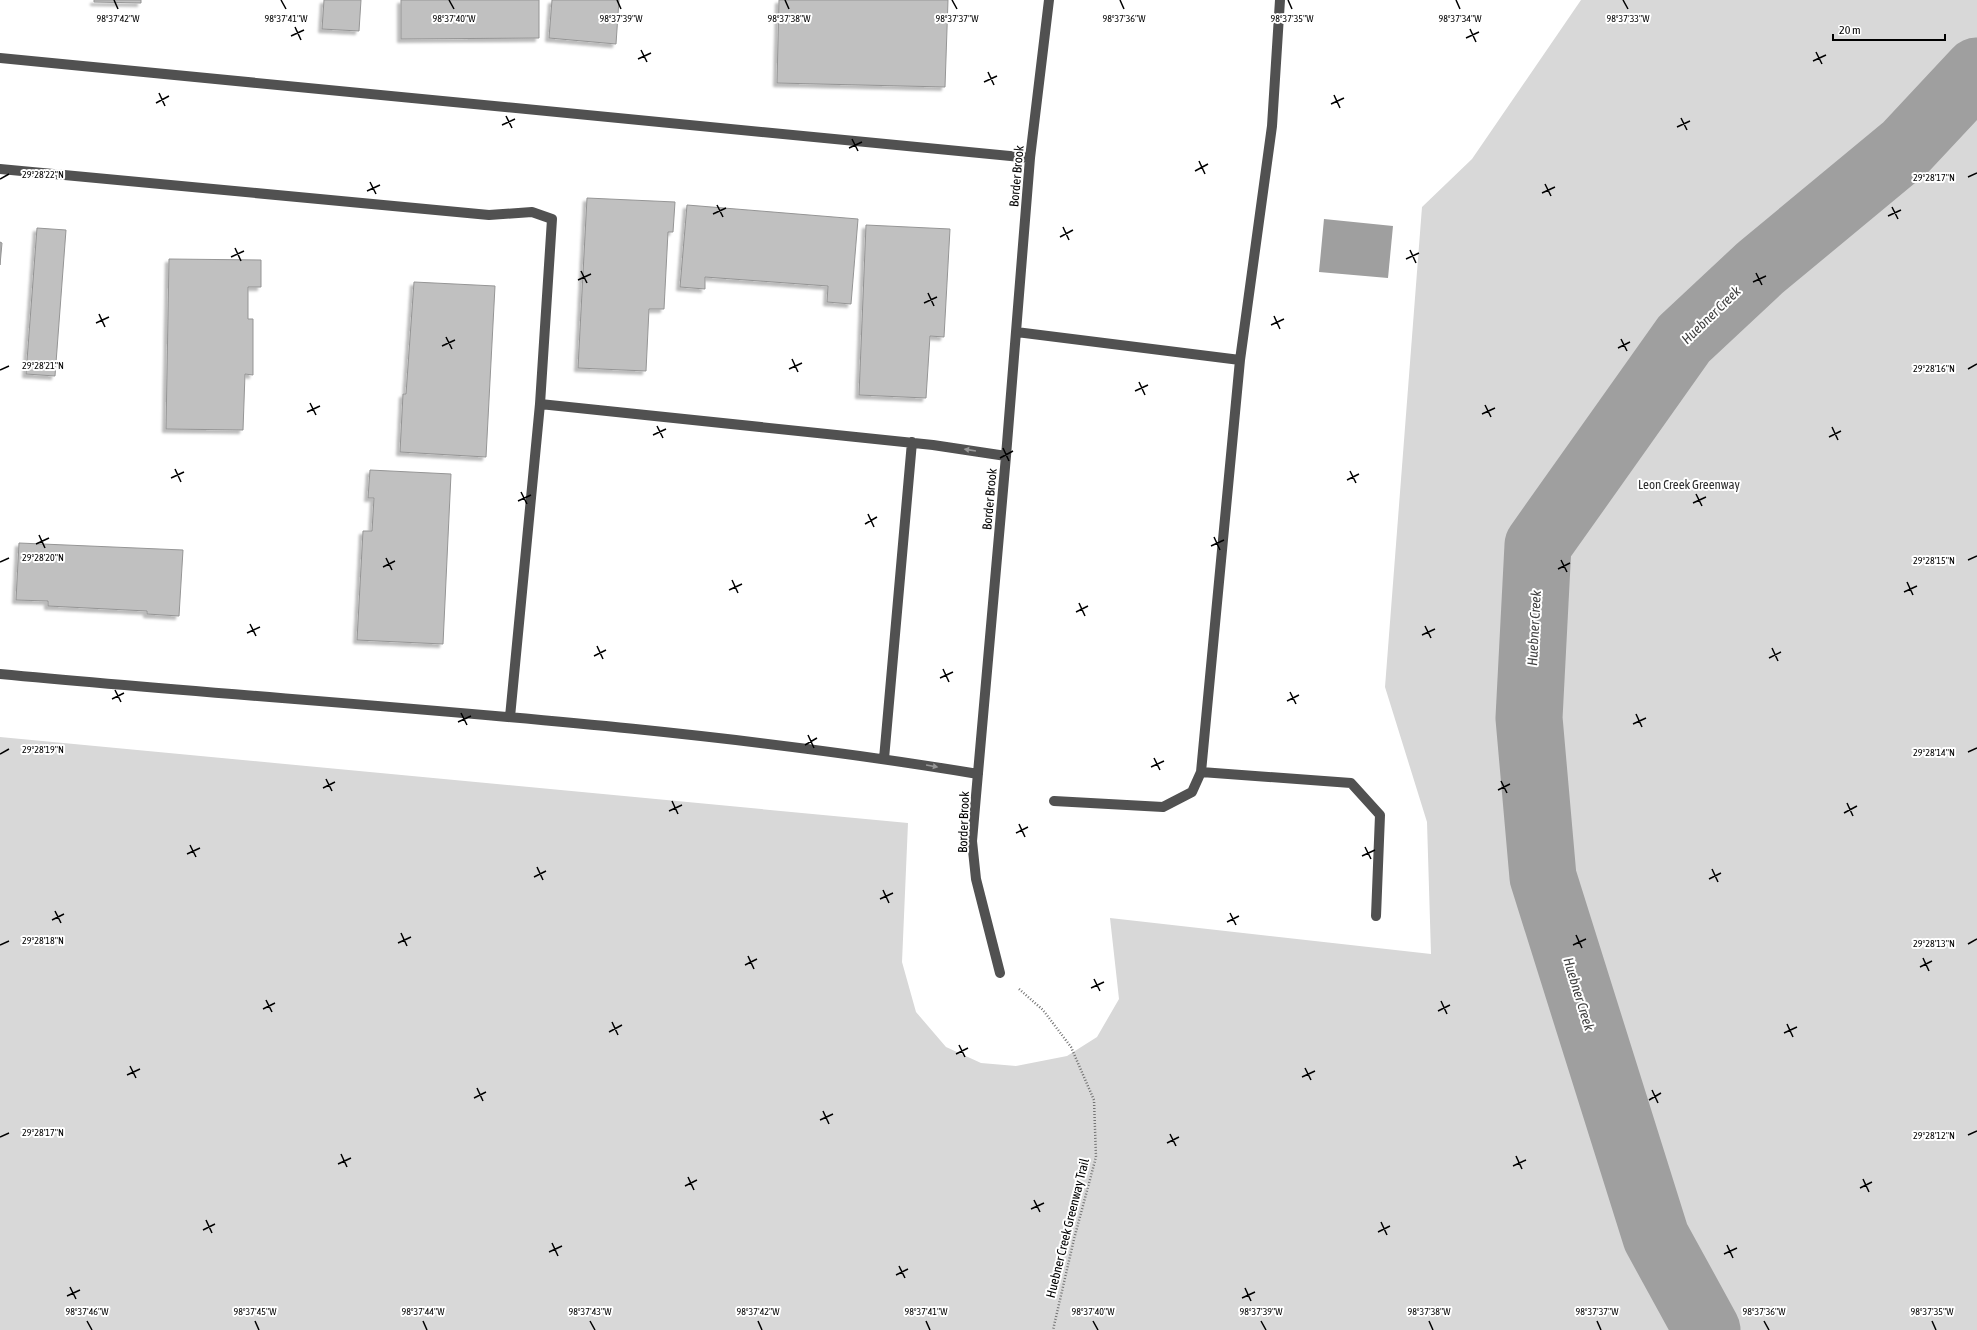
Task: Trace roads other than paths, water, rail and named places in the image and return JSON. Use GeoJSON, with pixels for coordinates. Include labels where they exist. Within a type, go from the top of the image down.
{"type":"FeatureCollection","features":[{"type":"Feature","properties":{"kind":"street","name":"Border Brook"},"geometry":{"type":"LineString","coordinates":[[1000,974],[976,879],[972,841],[1006,456],[1030,158],[1049,0]]}},
{"type":"Feature","properties":{"kind":"street"},"geometry":{"type":"LineString","coordinates":[[1054,801],[1163,807],[1192,792],[1201,772],[1240,360],[1272,126],[1280,0]]}},
{"type":"Feature","properties":{"kind":"street"},"geometry":{"type":"LineString","coordinates":[[0,58],[1030,158]]}},
{"type":"Feature","properties":{"kind":"street"},"geometry":{"type":"LineString","coordinates":[[0,169],[489,214],[532,212],[552,219],[540,404],[510,717]]}},
{"type":"Feature","properties":{"kind":"street"},"geometry":{"type":"LineString","coordinates":[[1016,332],[1240,360]]}},
{"type":"Feature","properties":{"kind":"street"},"geometry":{"type":"LineString","coordinates":[[540,404],[912,442],[1006,456]]}},
{"type":"Feature","properties":{"kind":"street"},"geometry":{"type":"LineString","coordinates":[[889,759],[912,442]]}},
{"type":"Feature","properties":{"kind":"street"},"geometry":{"type":"LineString","coordinates":[[0,674],[189,692],[510,717],[734,740],[889,759],[978,774]]}},
{"type":"Feature","properties":{"kind":"street"},"geometry":{"type":"LineString","coordinates":[[1201,772],[1351,783],[1380,815],[1376,916]]}},
{"type":"Feature","properties":{"kind":"waterway","name":"Huebner Creek"},"geometry":{"type":"LineString","coordinates":[[1707,1330],[1656,1237],[1543,877],[1529,718],[1538,545],[1684,339],[1760,268],[1906,147],[1977,71]]}},
{"type":"Feature","properties":{"kind":"park label","name":"Leon Creek Greenway"},"geometry":{"type":"Point","coordinates":[1689,484]}}]}
